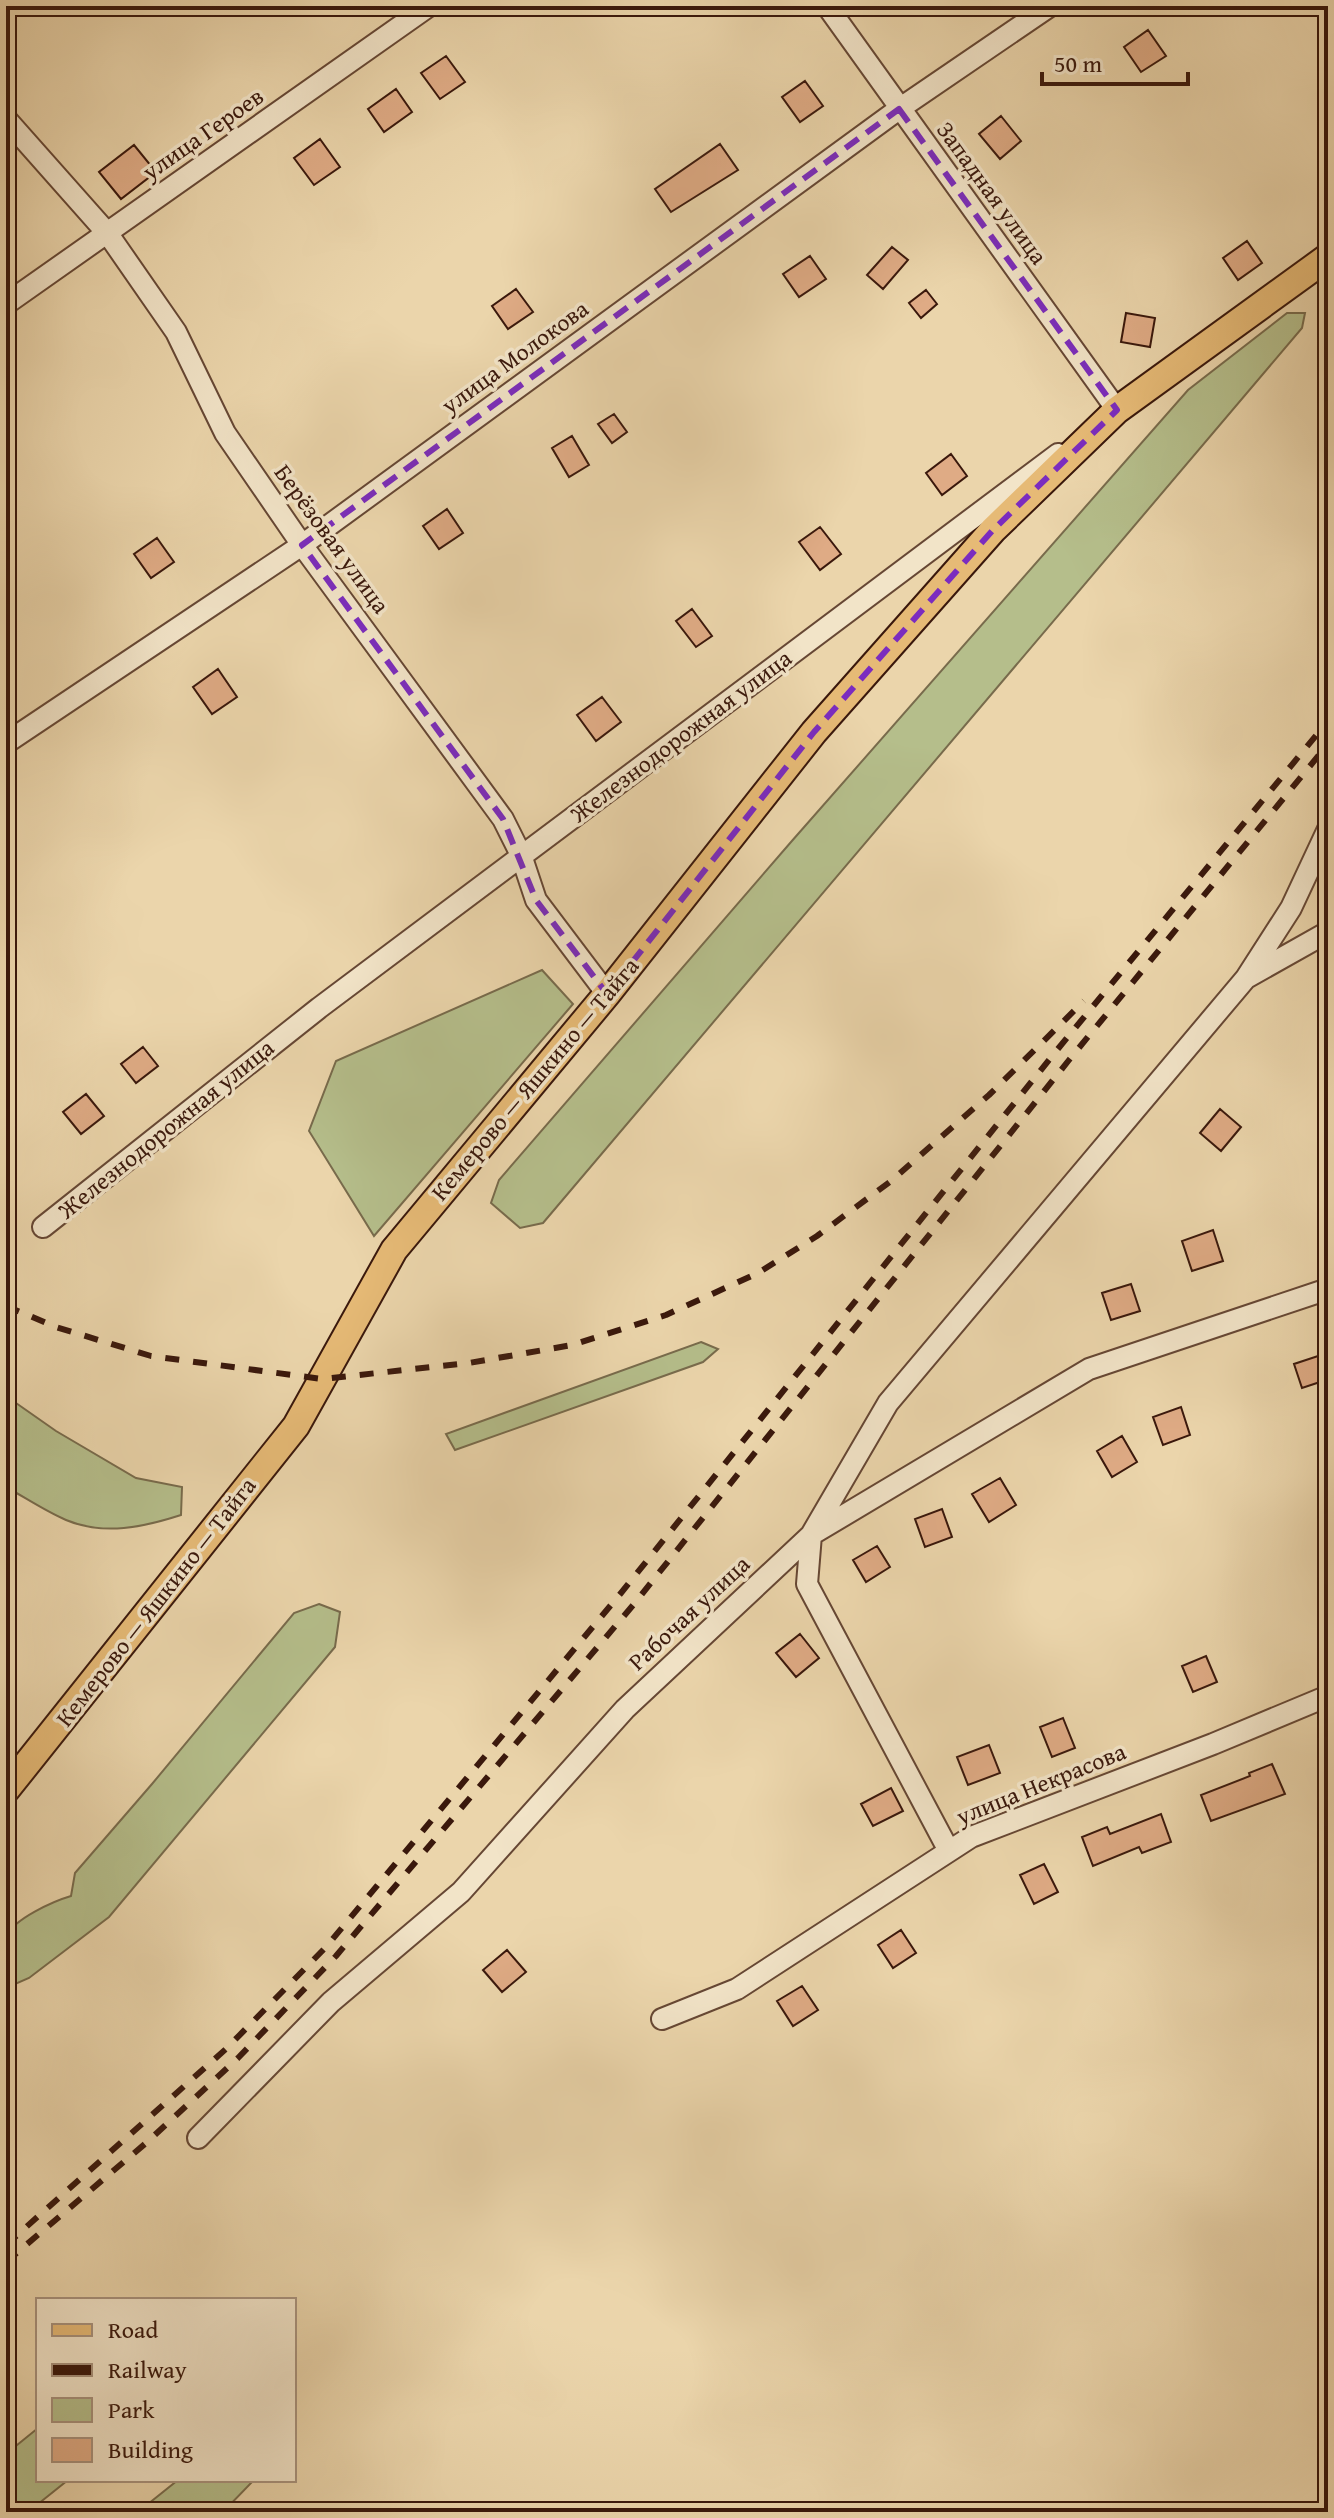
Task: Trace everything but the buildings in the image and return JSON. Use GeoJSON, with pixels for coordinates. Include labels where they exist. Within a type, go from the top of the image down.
{"type":"FeatureCollection","features":[{"type":"Feature","properties":{"kind":"main road","name":"Железнодорожная улица"},"geometry":{"type":"LineString","coordinates":[[1117,410],[1328,257]]}},
{"type":"Feature","properties":{"kind":"main road","name":"Кемерово — Яшкино — Тайга"},"geometry":{"type":"LineString","coordinates":[[6,1790],[296,1426],[394,1250],[607,994],[814,732],[993,530],[1117,410]]}},
{"type":"Feature","properties":{"kind":"street","name":"улица Героев"},"geometry":{"type":"LineString","coordinates":[[6,304],[429,6]]}},
{"type":"Feature","properties":{"kind":"street","name":"Западная улица"},"geometry":{"type":"LineString","coordinates":[[827,6],[1117,410]]}},
{"type":"Feature","properties":{"kind":"street","name":"улица Молокова"},"geometry":{"type":"LineString","coordinates":[[6,743],[302,545],[899,109],[1050,6]]}},
{"type":"Feature","properties":{"kind":"street","name":"Берёзовая улица"},"geometry":{"type":"LineString","coordinates":[[6,119],[108,234],[176,332],[225,433],[302,545],[503,819],[521,855],[536,900],[607,994]]}},
{"type":"Feature","properties":{"kind":"street","name":"Железнодорожная улица"},"geometry":{"type":"LineString","coordinates":[[43,1227],[319,1008],[1117,410]]}},
{"type":"Feature","properties":{"kind":"street"},"geometry":{"type":"LineString","coordinates":[[949,1851],[807,1584],[811,1535],[888,1403],[1246,978],[1291,908],[1328,829]]}},
{"type":"Feature","properties":{"kind":"street"},"geometry":{"type":"LineString","coordinates":[[1246,978],[1328,932]]}},
{"type":"Feature","properties":{"kind":"street","name":"Рабочая улица"},"geometry":{"type":"LineString","coordinates":[[198,2138],[331,2002],[461,1892],[625,1709],[811,1535],[1089,1369],[1328,1289]]}},
{"type":"Feature","properties":{"kind":"street","name":"улица Некрасова"},"geometry":{"type":"LineString","coordinates":[[662,2019],[737,1989],[971,1837],[1328,1696]]}},
{"type":"Feature","properties":{"kind":"highlighted area"},"geometry":{"type":"Polygon","coordinates":[[[899,109],[1117,410],[993,530],[814,732],[607,994],[536,900],[503,819],[302,545],[899,109]]]}},
{"type":"Feature","properties":{"kind":"green space"},"geometry":{"type":"Polygon","coordinates":[[[1287,313],[1305,313],[1302,328],[543,1223],[520,1228],[491,1203],[499,1180],[1188,390],[1287,313]]]}},
{"type":"Feature","properties":{"kind":"green space"},"geometry":{"type":"Polygon","coordinates":[[[542,970],[573,1004],[374,1236],[309,1131],[336,1061],[542,970]]]}},
{"type":"Feature","properties":{"kind":"green space"},"geometry":{"type":"Polygon","coordinates":[[[701,1342],[718,1349],[703,1362],[455,1450],[446,1434],[701,1342]]]}},
{"type":"Feature","properties":{"kind":"green space"},"geometry":{"type":"Polygon","coordinates":[[[6,1396],[56,1431],[136,1478],[182,1487],[181,1515],[138,1526],[95,1528],[58,1516],[6,1487],[6,1396]]]}},
{"type":"Feature","properties":{"kind":"green space"},"geometry":{"type":"Polygon","coordinates":[[[319,1604],[340,1612],[335,1647],[109,1917],[29,1978],[6,1988],[4,1948],[10,1930],[35,1912],[71,1896],[75,1873],[294,1613],[319,1604]]]}},
{"type":"Feature","properties":{"kind":"green space"},"geometry":{"type":"Polygon","coordinates":[[[36,2430],[36,2482],[66,2482],[28,2512],[6,2512],[6,2454],[36,2430]]]}},
{"type":"Feature","properties":{"kind":"green space"},"geometry":{"type":"Polygon","coordinates":[[[176,2482],[252,2482],[223,2512],[138,2512],[176,2482]]]}},
{"type":"Feature","properties":{"kind":"railway"},"geometry":{"type":"LineString","coordinates":[[6,2245],[227,2048],[326,1947],[621,1593],[1057,1050],[1328,721]]}},
{"type":"Feature","properties":{"kind":"railway"},"geometry":{"type":"LineString","coordinates":[[6,2262],[146,2143],[238,2058],[336,1956],[634,1604],[1069,1060],[1328,744]]}},
{"type":"Feature","properties":{"kind":"railway"},"geometry":{"type":"LineString","coordinates":[[6,1306],[56,1327],[151,1356],[322,1379],[469,1363],[572,1345],[666,1315],[758,1273],[817,1236],[891,1181],[989,1095],[1084,1001]]}}]}
